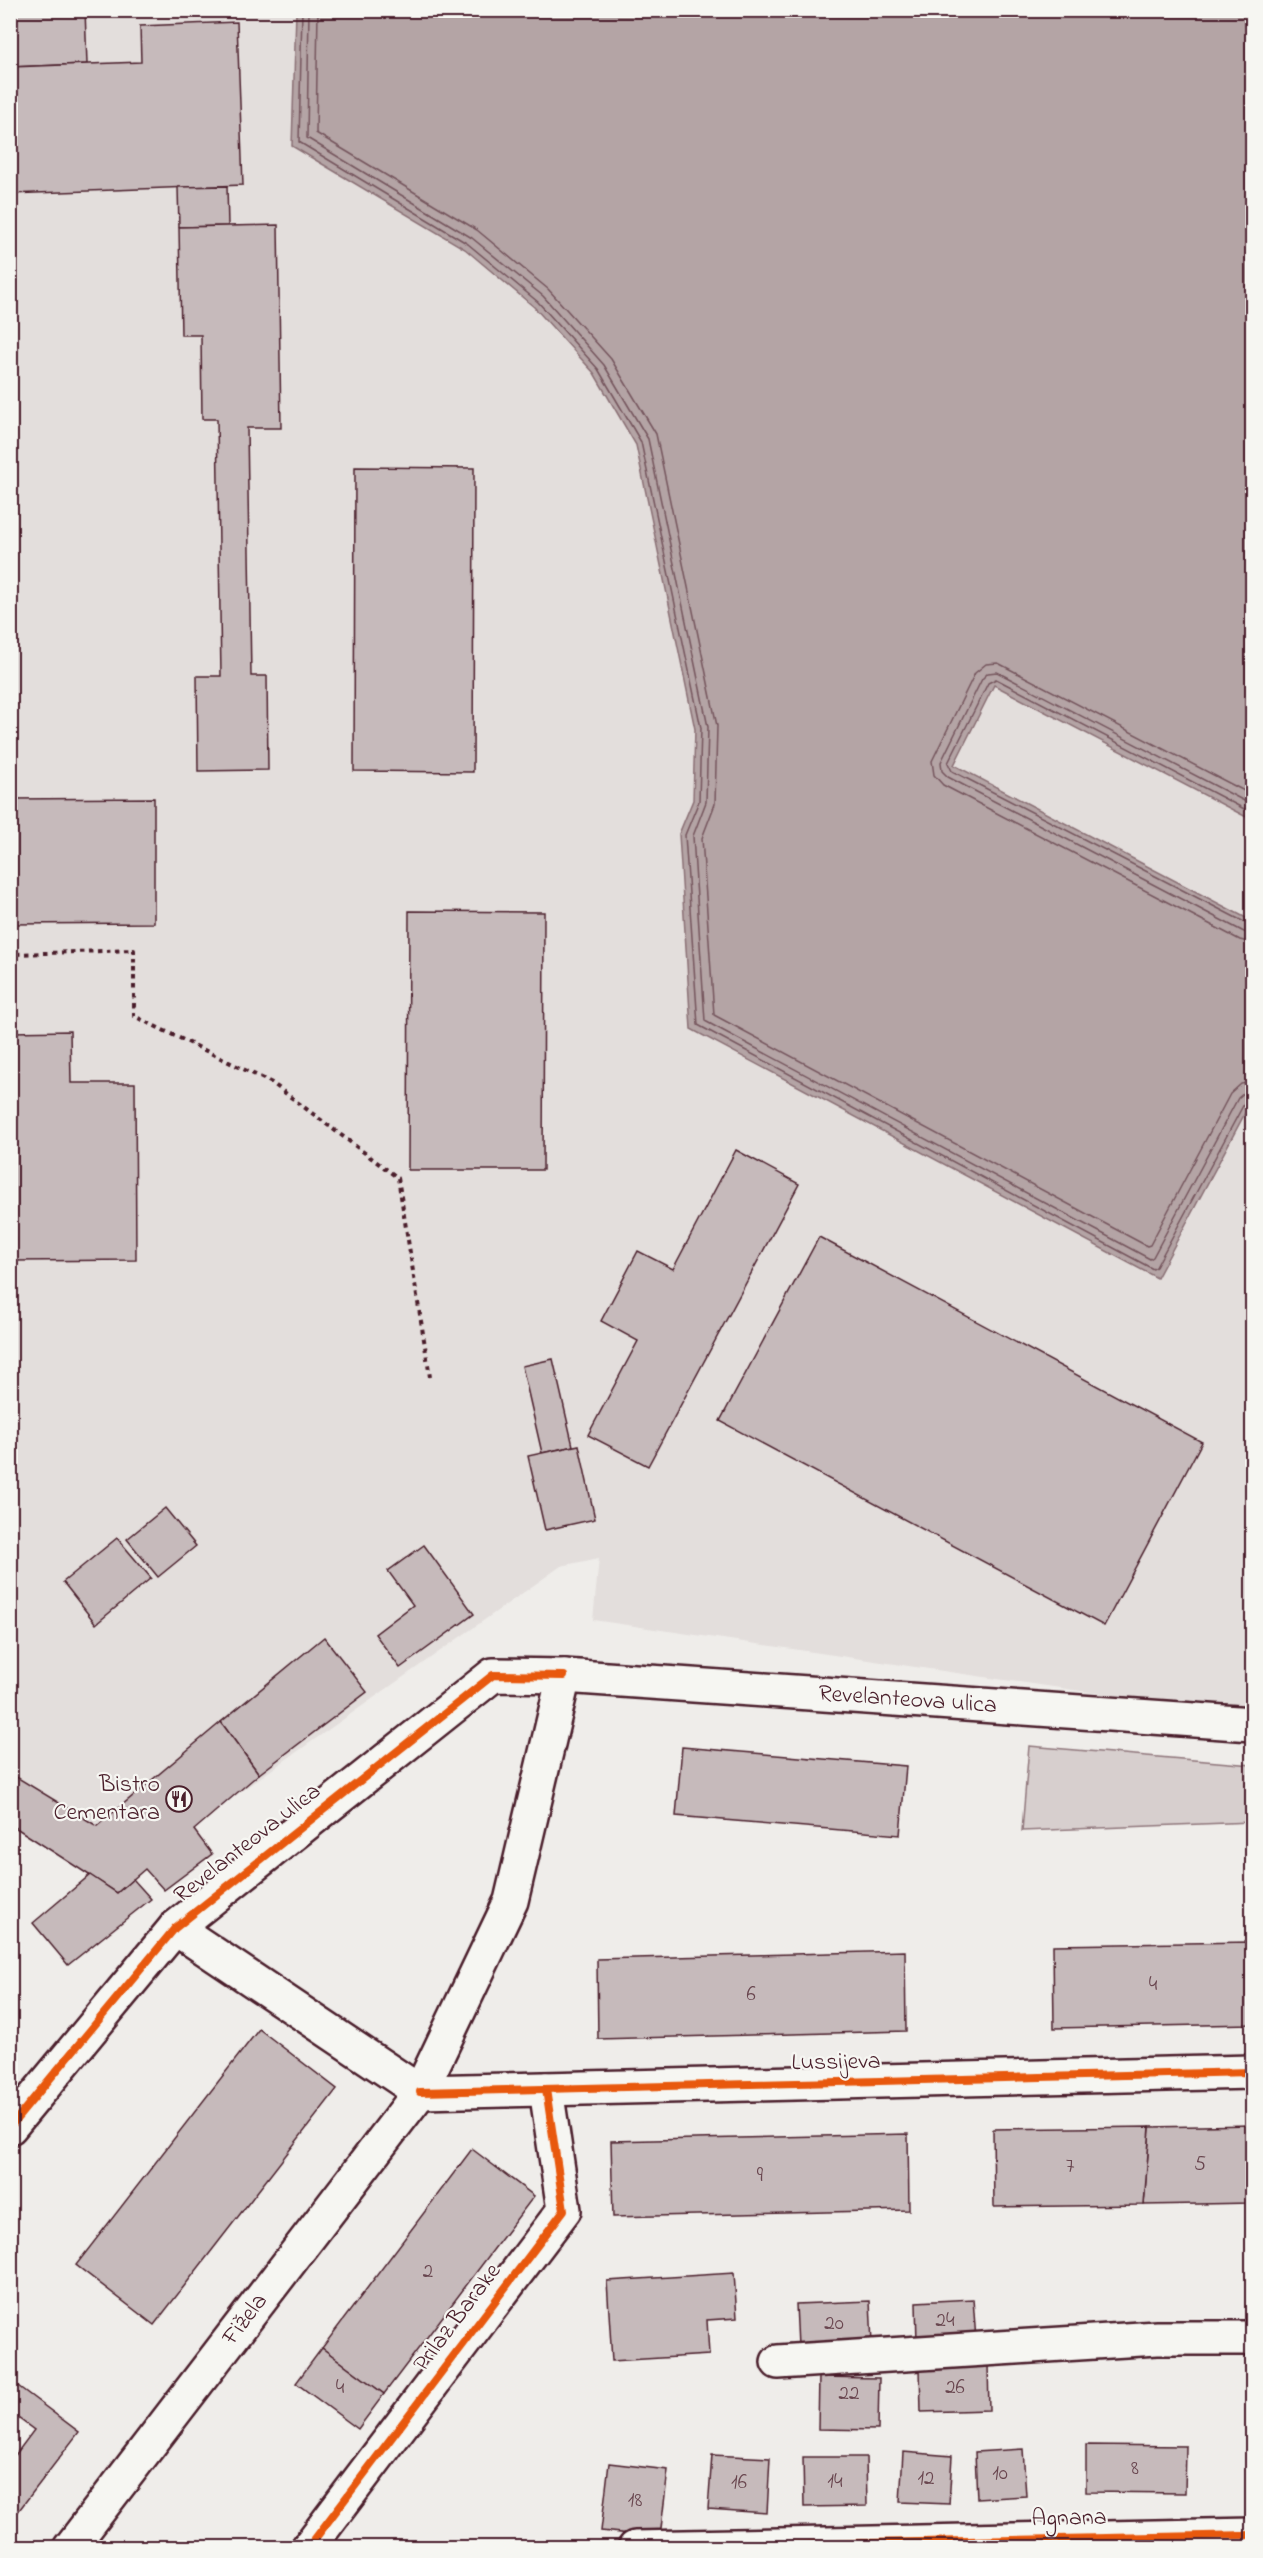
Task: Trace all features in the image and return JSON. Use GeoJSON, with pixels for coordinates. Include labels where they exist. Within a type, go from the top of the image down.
{"type":"FeatureCollection","features":[{"type":"Feature","properties":{"kind":"street","name":"Revelanteova ulica"},"geometry":{"type":"LineString","coordinates":[[10,2127],[175,1928],[493,1675],[564,1676],[1252,1724]]}},
{"type":"Feature","properties":{"kind":"street"},"geometry":{"type":"LineString","coordinates":[[175,1928],[420,2092],[510,1901],[564,1676]]}},
{"type":"Feature","properties":{"kind":"street","name":"Lussijeva"},"geometry":{"type":"LineString","coordinates":[[420,2092],[1252,2072]]}},
{"type":"Feature","properties":{"kind":"street","name":"Prilaz Barake"},"geometry":{"type":"LineString","coordinates":[[308,2547],[564,2210],[546,2089]]}},
{"type":"Feature","properties":{"kind":"street","name":"Fižela"},"geometry":{"type":"LineString","coordinates":[[70,2547],[420,2092]]}},
{"type":"Feature","properties":{"kind":"street"},"geometry":{"type":"LineString","coordinates":[[778,2362],[1156,2338],[1252,2337]]}},
{"type":"Feature","properties":{"kind":"street","name":"Agnana"},"geometry":{"type":"LineString","coordinates":[[635,2547],[1252,2535]]}},
{"type":"Feature","properties":{"kind":"path"},"geometry":{"type":"LineString","coordinates":[[16,954],[134,950],[134,1016],[272,1083],[398,1178],[430,1377]]}},
{"type":"Feature","properties":{"kind":"shaded area"},"geometry":{"type":"Polygon","coordinates":[[[10,11],[296,11],[292,146],[465,249],[534,307],[594,373],[636,445],[695,729],[693,800],[679,834],[1157,1278],[1252,1100],[1252,1716],[593,1620],[599,1558],[561,1566],[112,1882],[11,1817],[10,11]]]}},
{"type":"Feature","properties":{"kind":"shaded area"},"geometry":{"type":"Polygon","coordinates":[[[994,685],[1252,820],[1252,921],[953,765],[994,685]]]}},
{"type":"Feature","properties":{"kind":"shaded area"},"geometry":{"type":"Polygon","coordinates":[[[1029,1746],[1252,1765],[1252,1822],[1022,1831],[1029,1746]]]}},
{"type":"Feature","properties":{"kind":"water"},"geometry":{"type":"Polygon","coordinates":[[[296,11],[1252,11],[1252,820],[994,685],[954,765],[1252,921],[1252,1100],[1157,1278],[691,1029],[679,834],[693,800],[695,729],[636,445],[594,373],[534,307],[465,249],[292,146],[296,11]]]}},
{"type":"Feature","properties":{"kind":"building"},"geometry":{"type":"Polygon","coordinates":[[[10,10],[85,10],[87,64],[10,67],[10,10]]]}},
{"type":"Feature","properties":{"kind":"building"},"geometry":{"type":"Polygon","coordinates":[[[237,22],[243,185],[10,194],[10,67],[141,62],[140,26],[237,22]]]}},
{"type":"Feature","properties":{"kind":"building"},"geometry":{"type":"Polygon","coordinates":[[[227,186],[228,226],[179,227],[178,187],[227,186]]]}},
{"type":"Feature","properties":{"kind":"building"},"geometry":{"type":"Polygon","coordinates":[[[278,225],[281,428],[247,428],[251,676],[267,676],[268,770],[198,771],[197,676],[221,676],[217,419],[202,419],[201,335],[181,335],[179,227],[278,225]]]}},
{"type":"Feature","properties":{"kind":"building"},"geometry":{"type":"Polygon","coordinates":[[[355,467],[474,468],[473,772],[354,771],[355,467]]]}},
{"type":"Feature","properties":{"kind":"building"},"geometry":{"type":"Polygon","coordinates":[[[154,798],[154,923],[10,924],[10,799],[154,798]]]}},
{"type":"Feature","properties":{"kind":"building"},"geometry":{"type":"Polygon","coordinates":[[[409,911],[544,912],[543,1170],[408,1170],[409,911]]]}},
{"type":"Feature","properties":{"kind":"building"},"geometry":{"type":"Polygon","coordinates":[[[70,1031],[71,1083],[135,1083],[136,1260],[15,1261],[15,1224],[10,1224],[10,1032],[70,1031]]]}},
{"type":"Feature","properties":{"kind":"building"},"geometry":{"type":"Polygon","coordinates":[[[736,1150],[799,1184],[648,1466],[588,1435],[638,1341],[601,1321],[638,1251],[673,1269],[736,1150]]]}},
{"type":"Feature","properties":{"kind":"building"},"geometry":{"type":"Polygon","coordinates":[[[819,1237],[1202,1442],[1104,1626],[720,1421],[819,1237]]]}},
{"type":"Feature","properties":{"kind":"building"},"geometry":{"type":"Polygon","coordinates":[[[553,1359],[573,1446],[542,1453],[522,1366],[553,1359]]]}},
{"type":"Feature","properties":{"kind":"building"},"geometry":{"type":"Polygon","coordinates":[[[579,1445],[595,1519],[545,1530],[528,1456],[579,1445]]]}},
{"type":"Feature","properties":{"kind":"building"},"geometry":{"type":"Polygon","coordinates":[[[165,1508],[196,1546],[158,1577],[127,1539],[165,1508]]]}},
{"type":"Feature","properties":{"kind":"building"},"geometry":{"type":"Polygon","coordinates":[[[117,1538],[151,1578],[96,1624],[63,1582],[117,1538]]]}},
{"type":"Feature","properties":{"kind":"building"},"geometry":{"type":"Polygon","coordinates":[[[424,1545],[474,1614],[400,1668],[375,1634],[413,1605],[388,1571],[424,1545]]]}},
{"type":"Feature","properties":{"kind":"building"},"geometry":{"type":"Polygon","coordinates":[[[324,1637],[367,1692],[259,1774],[221,1722],[324,1637]]]}},
{"type":"Feature","properties":{"kind":"building","name":"Bistro Cementara"},"geometry":{"type":"Polygon","coordinates":[[[221,1722],[259,1774],[194,1830],[212,1854],[164,1890],[145,1869],[117,1893],[10,1824],[10,1773],[97,1826],[221,1722]]]}},
{"type":"Feature","properties":{"kind":"building"},"geometry":{"type":"Polygon","coordinates":[[[682,1747],[906,1766],[900,1835],[676,1816],[682,1747]]]}},
{"type":"Feature","properties":{"kind":"building"},"geometry":{"type":"Polygon","coordinates":[[[90,1875],[117,1893],[133,1879],[151,1899],[68,1965],[33,1923],[90,1875]]]}},
{"type":"Feature","properties":{"kind":"building"},"geometry":{"type":"Polygon","coordinates":[[[1252,1942],[1252,2024],[1054,2028],[1053,1945],[1252,1942]]]}},
{"type":"Feature","properties":{"kind":"building"},"geometry":{"type":"Polygon","coordinates":[[[905,1951],[906,2031],[598,2039],[597,1959],[905,1951]]]}},
{"type":"Feature","properties":{"kind":"building"},"geometry":{"type":"Polygon","coordinates":[[[259,2029],[337,2089],[154,2325],[76,2265],[259,2029]]]}},
{"type":"Feature","properties":{"kind":"building"},"geometry":{"type":"Polygon","coordinates":[[[1252,2125],[1252,2203],[1144,2205],[1150,2127],[1252,2125]]]}},
{"type":"Feature","properties":{"kind":"building"},"geometry":{"type":"Polygon","coordinates":[[[1150,2127],[1144,2205],[994,2207],[993,2129],[1150,2127]]]}},
{"type":"Feature","properties":{"kind":"building"},"geometry":{"type":"Polygon","coordinates":[[[908,2134],[909,2210],[613,2217],[611,2141],[908,2134]]]}},
{"type":"Feature","properties":{"kind":"building"},"geometry":{"type":"Polygon","coordinates":[[[472,2149],[534,2196],[384,2394],[322,2348],[472,2149]]]}},
{"type":"Feature","properties":{"kind":"building"},"geometry":{"type":"Polygon","coordinates":[[[734,2273],[737,2318],[707,2320],[709,2355],[612,2361],[607,2281],[734,2273]]]}},
{"type":"Feature","properties":{"kind":"building"},"geometry":{"type":"Polygon","coordinates":[[[973,2299],[976,2340],[917,2343],[916,2302],[973,2299]]]}},
{"type":"Feature","properties":{"kind":"building"},"geometry":{"type":"Polygon","coordinates":[[[870,2301],[872,2344],[798,2346],[796,2304],[870,2301]]]}},
{"type":"Feature","properties":{"kind":"building"},"geometry":{"type":"Polygon","coordinates":[[[322,2348],[384,2394],[358,2429],[296,2383],[322,2348]]]}},
{"type":"Feature","properties":{"kind":"building"},"geometry":{"type":"Polygon","coordinates":[[[988,2365],[989,2410],[921,2412],[920,2367],[988,2365]]]}},
{"type":"Feature","properties":{"kind":"building"},"geometry":{"type":"Polygon","coordinates":[[[819,2377],[879,2378],[878,2430],[818,2429],[819,2377]]]}},
{"type":"Feature","properties":{"kind":"building"},"geometry":{"type":"Polygon","coordinates":[[[10,2380],[79,2432],[10,2522],[10,2462],[34,2430],[10,2412],[10,2380]]]}},
{"type":"Feature","properties":{"kind":"building"},"geometry":{"type":"Polygon","coordinates":[[[1086,2445],[1186,2446],[1185,2493],[1086,2492],[1086,2445]]]}},
{"type":"Feature","properties":{"kind":"building"},"geometry":{"type":"Polygon","coordinates":[[[1023,2449],[1026,2496],[977,2499],[975,2452],[1023,2449]]]}},
{"type":"Feature","properties":{"kind":"building"},"geometry":{"type":"Polygon","coordinates":[[[903,2452],[952,2456],[949,2504],[900,2502],[903,2452]]]}},
{"type":"Feature","properties":{"kind":"building"},"geometry":{"type":"Polygon","coordinates":[[[712,2455],[770,2458],[767,2513],[708,2509],[712,2455]]]}},
{"type":"Feature","properties":{"kind":"building"},"geometry":{"type":"Polygon","coordinates":[[[803,2457],[866,2457],[867,2506],[804,2507],[803,2457]]]}},
{"type":"Feature","properties":{"kind":"building"},"geometry":{"type":"Polygon","coordinates":[[[609,2463],[668,2470],[660,2537],[601,2531],[609,2463]]]}},
{"type":"Feature","properties":{"kind":"cycle path"},"geometry":{"type":"LineString","coordinates":[[10,2127],[175,1928],[493,1675],[564,1676]]}},
{"type":"Feature","properties":{"kind":"cycle path"},"geometry":{"type":"LineString","coordinates":[[420,2092],[1252,2072]]}},
{"type":"Feature","properties":{"kind":"cycle path"},"geometry":{"type":"LineString","coordinates":[[308,2548],[564,2210],[546,2089]]}},
{"type":"Feature","properties":{"kind":"cycle path"},"geometry":{"type":"LineString","coordinates":[[635,2548],[1252,2535]]}},
{"type":"Feature","properties":{"kind":"place","name":"Bistro Cementara"},"geometry":{"type":"Point","coordinates":[179,1799]}}]}
